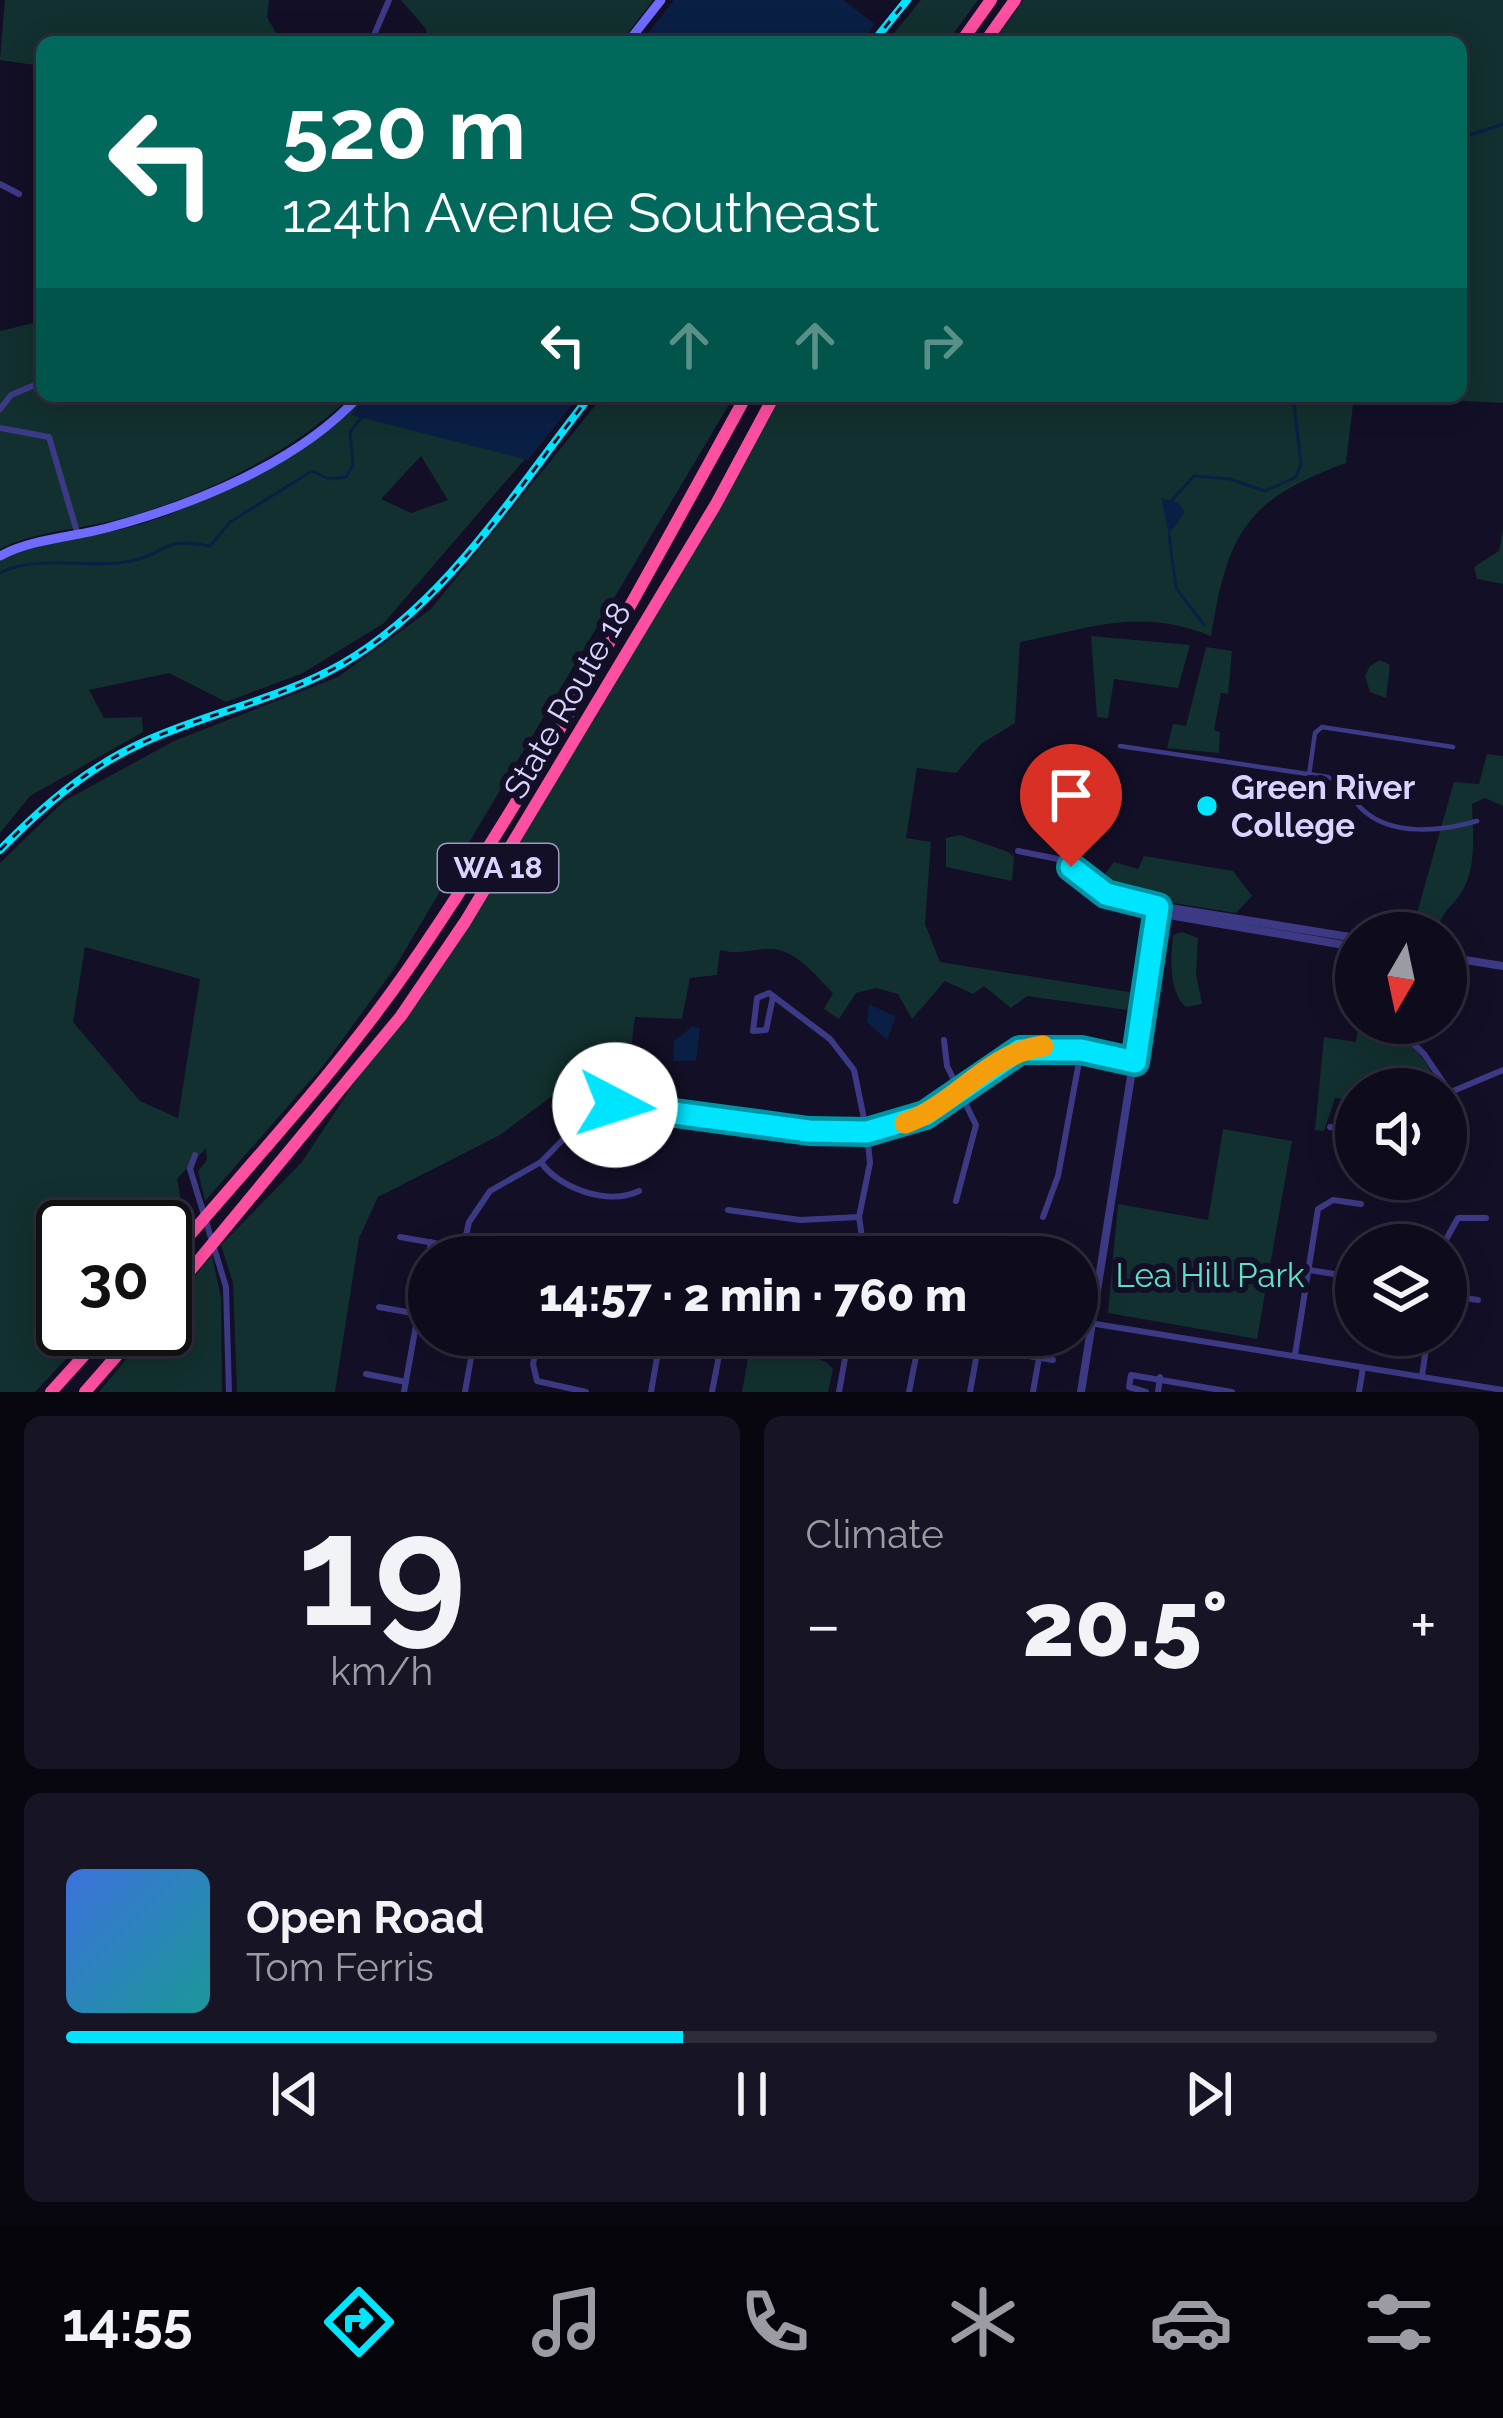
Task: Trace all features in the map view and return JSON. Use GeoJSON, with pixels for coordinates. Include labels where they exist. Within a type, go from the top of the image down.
{"type":"FeatureCollection","features":[{"type":"Feature","properties":{"kind":"highway"},"geometry":{"type":"LineString","coordinates":[[965,36],[991,0]]}},
{"type":"Feature","properties":{"kind":"highway"},"geometry":{"type":"LineString","coordinates":[[989,36],[1015,0]]}},
{"type":"Feature","properties":{"kind":"highway","name":"State Route 18"},"geometry":{"type":"LineString","coordinates":[[192,1233],[310,1097],[406,972],[525,786],[743,402]]}},
{"type":"Feature","properties":{"kind":"highway","name":"State Route 18"},"geometry":{"type":"LineString","coordinates":[[192,1268],[401,1016],[465,922],[716,504],[771,402]]}},
{"type":"Feature","properties":{"kind":"highway"},"geometry":{"type":"LineString","coordinates":[[51,1392],[84,1356]]}},
{"type":"Feature","properties":{"kind":"highway"},"geometry":{"type":"LineString","coordinates":[[85,1392],[116,1356]]}},
{"type":"Feature","properties":{"kind":"main road"},"geometry":{"type":"LineString","coordinates":[[633,36],[662,0]]}},
{"type":"Feature","properties":{"kind":"main road"},"geometry":{"type":"LineString","coordinates":[[0,556],[204,494],[320,431],[351,402]]}},
{"type":"Feature","properties":{"kind":"street"},"geometry":{"type":"LineString","coordinates":[[373,36],[388,0]]}},
{"type":"Feature","properties":{"kind":"street"},"geometry":{"type":"LineString","coordinates":[[0,184],[20,194]]}},
{"type":"Feature","properties":{"kind":"street"},"geometry":{"type":"LineString","coordinates":[[0,409],[11,394],[36,384]]}},
{"type":"Feature","properties":{"kind":"street"},"geometry":{"type":"LineString","coordinates":[[0,428],[49,437],[78,536]]}},
{"type":"Feature","properties":{"kind":"street"},"geometry":{"type":"LineString","coordinates":[[1309,775],[1316,733],[1322,727],[1454,747]]}},
{"type":"Feature","properties":{"kind":"street"},"geometry":{"type":"LineString","coordinates":[[1120,746],[1254,762],[1273,771],[1342,782],[1366,812],[1385,822],[1438,830],[1477,821]]}},
{"type":"Feature","properties":{"kind":"street"},"geometry":{"type":"LineString","coordinates":[[1018,851],[1058,859],[1106,894],[1158,910],[1335,939]]}},
{"type":"Feature","properties":{"kind":"street"},"geometry":{"type":"LineString","coordinates":[[1098,1288],[1158,910]]}},
{"type":"Feature","properties":{"kind":"street"},"geometry":{"type":"LineString","coordinates":[[1467,960],[1503,966]]}},
{"type":"Feature","properties":{"kind":"street"},"geometry":{"type":"LineString","coordinates":[[773,997],[766,1030],[759,1034],[752,1028],[757,998],[765,992],[773,997],[848,1056],[870,1163],[859,1216],[862,1236]]}},
{"type":"Feature","properties":{"kind":"street"},"geometry":{"type":"LineString","coordinates":[[944,1040],[947,1066],[963,1093],[976,1132],[956,1201]]}},
{"type":"Feature","properties":{"kind":"street"},"geometry":{"type":"LineString","coordinates":[[1414,1044],[1432,1068]]}},
{"type":"Feature","properties":{"kind":"street"},"geometry":{"type":"LineString","coordinates":[[468,1236],[480,1204],[498,1184],[541,1162],[579,1121],[615,1105],[809,1131],[867,1132],[925,1115],[1020,1050],[1081,1050],[1088,1045],[1136,1057]]}},
{"type":"Feature","properties":{"kind":"street"},"geometry":{"type":"LineString","coordinates":[[1043,1217],[1058,1176],[1081,1050]]}},
{"type":"Feature","properties":{"kind":"street"},"geometry":{"type":"LineString","coordinates":[[1467,1084],[1503,1070]]}},
{"type":"Feature","properties":{"kind":"street"},"geometry":{"type":"LineString","coordinates":[[1330,1127],[1335,1128]]}},
{"type":"Feature","properties":{"kind":"street"},"geometry":{"type":"LineString","coordinates":[[195,1155],[190,1169],[223,1272],[229,1392]]}},
{"type":"Feature","properties":{"kind":"street"},"geometry":{"type":"LineString","coordinates":[[541,1162],[561,1185],[623,1196],[639,1191]]}},
{"type":"Feature","properties":{"kind":"street"},"geometry":{"type":"LineString","coordinates":[[1294,1356],[1318,1209],[1333,1200],[1361,1204]]}},
{"type":"Feature","properties":{"kind":"street"},"geometry":{"type":"LineString","coordinates":[[728,1210],[800,1220],[859,1216]]}},
{"type":"Feature","properties":{"kind":"street"},"geometry":{"type":"LineString","coordinates":[[1455,1224],[1458,1218],[1486,1218]]}},
{"type":"Feature","properties":{"kind":"street"},"geometry":{"type":"LineString","coordinates":[[400,1237],[408,1239]]}},
{"type":"Feature","properties":{"kind":"street"},"geometry":{"type":"LineString","coordinates":[[1309,1270],[1335,1274]]}},
{"type":"Feature","properties":{"kind":"street"},"geometry":{"type":"LineString","coordinates":[[1467,1298],[1478,1300]]}},
{"type":"Feature","properties":{"kind":"street"},"geometry":{"type":"LineString","coordinates":[[380,1307],[408,1312]]}},
{"type":"Feature","properties":{"kind":"street"},"geometry":{"type":"LineString","coordinates":[[1098,1325],[1503,1390]]}},
{"type":"Feature","properties":{"kind":"street"},"geometry":{"type":"LineString","coordinates":[[404,1392],[411,1356]]}},
{"type":"Feature","properties":{"kind":"street"},"geometry":{"type":"LineString","coordinates":[[465,1392],[471,1356]]}},
{"type":"Feature","properties":{"kind":"street"},"geometry":{"type":"LineString","coordinates":[[536,1356],[534,1376],[545,1384],[586,1392]]}},
{"type":"Feature","properties":{"kind":"street"},"geometry":{"type":"LineString","coordinates":[[651,1392],[657,1356]]}},
{"type":"Feature","properties":{"kind":"street"},"geometry":{"type":"LineString","coordinates":[[712,1392],[718,1356]]}},
{"type":"Feature","properties":{"kind":"street"},"geometry":{"type":"LineString","coordinates":[[839,1392],[845,1356]]}},
{"type":"Feature","properties":{"kind":"street"},"geometry":{"type":"LineString","coordinates":[[909,1392],[916,1356]]}},
{"type":"Feature","properties":{"kind":"street"},"geometry":{"type":"LineString","coordinates":[[970,1392],[976,1356]]}},
{"type":"Feature","properties":{"kind":"street"},"geometry":{"type":"LineString","coordinates":[[1028,1356],[1053,1360]]}},
{"type":"Feature","properties":{"kind":"street"},"geometry":{"type":"LineString","coordinates":[[1081,1392],[1087,1356]]}},
{"type":"Feature","properties":{"kind":"street"},"geometry":{"type":"LineString","coordinates":[[1422,1376],[1425,1356]]}},
{"type":"Feature","properties":{"kind":"street"},"geometry":{"type":"LineString","coordinates":[[1033,1392],[1039,1358]]}},
{"type":"Feature","properties":{"kind":"street"},"geometry":{"type":"LineString","coordinates":[[1359,1392],[1363,1368]]}},
{"type":"Feature","properties":{"kind":"street"},"geometry":{"type":"LineString","coordinates":[[366,1375],[406,1382]]}},
{"type":"Feature","properties":{"kind":"street"},"geometry":{"type":"LineString","coordinates":[[1146,1392],[1130,1387],[1131,1375],[1232,1392]]}},
{"type":"Feature","properties":{"kind":"street"},"geometry":{"type":"LineString","coordinates":[[1158,1392],[1160,1377]]}},
{"type":"Feature","properties":{"kind":"green space"},"geometry":{"type":"Polygon","coordinates":[[[5,0],[269,0],[267,17],[278,36],[36,36],[36,65],[0,60],[5,0]]]}},
{"type":"Feature","properties":{"kind":"green space"},"geometry":{"type":"Polygon","coordinates":[[[401,0],[653,0],[626,36],[427,36],[426,29],[401,0]]]}},
{"type":"Feature","properties":{"kind":"green space"},"geometry":{"type":"Polygon","coordinates":[[[921,0],[978,0],[951,36],[892,36],[921,0]]]}},
{"type":"Feature","properties":{"kind":"green space"},"geometry":{"type":"Polygon","coordinates":[[[1024,0],[1503,0],[1503,403],[1467,401],[1467,36],[998,36],[1024,0]]]}},
{"type":"Feature","properties":{"kind":"green space"},"geometry":{"type":"Polygon","coordinates":[[[36,322],[36,402],[344,402],[300,437],[210,487],[147,511],[0,549],[0,331],[36,322]]]}},
{"type":"Feature","properties":{"kind":"green space"},"geometry":{"type":"Polygon","coordinates":[[[358,402],[574,402],[384,623],[303,673],[226,702],[169,673],[89,690],[104,718],[142,717],[143,732],[30,796],[0,833],[0,561],[48,544],[134,526],[192,505],[258,475],[319,437],[358,402]],[[421,456],[381,499],[411,513],[448,500],[421,456]]]}},
{"type":"Feature","properties":{"kind":"green space"},"geometry":{"type":"Polygon","coordinates":[[[598,402],[730,402],[394,969],[323,1066],[205,1201],[198,1171],[207,1160],[206,1148],[177,1179],[181,1200],[36,1200],[36,1356],[69,1356],[35,1392],[0,1392],[0,863],[64,801],[174,741],[338,677],[431,609],[598,402]],[[85,947],[73,1022],[140,1101],[178,1118],[200,979],[85,947]]]}},
{"type":"Feature","properties":{"kind":"green space"},"geometry":{"type":"Polygon","coordinates":[[[773,402],[1353,402],[1346,463],[1285,491],[1247,525],[1225,571],[1211,636],[1185,627],[1137,621],[1020,642],[1015,723],[981,744],[956,773],[917,768],[906,838],[931,842],[925,924],[940,962],[1135,993],[1134,1011],[1027,996],[1011,1008],[984,986],[973,994],[945,981],[912,1019],[898,994],[876,988],[856,993],[839,1019],[824,1009],[833,993],[788,953],[720,950],[717,975],[690,978],[682,1019],[635,1017],[629,1064],[580,1075],[500,1135],[378,1197],[359,1238],[335,1392],[237,1392],[233,1283],[221,1245],[302,1162],[598,715],[773,402]]]}},
{"type":"Feature","properties":{"kind":"green space"},"geometry":{"type":"Polygon","coordinates":[[[1503,529],[1503,584],[1477,579],[1474,567],[1499,551],[1503,529]]]}},
{"type":"Feature","properties":{"kind":"green space"},"geometry":{"type":"Polygon","coordinates":[[[1091,636],[1190,645],[1178,688],[1114,679],[1108,718],[1097,717],[1091,636]]]}},
{"type":"Feature","properties":{"kind":"green space"},"geometry":{"type":"Polygon","coordinates":[[[1206,647],[1232,651],[1228,694],[1221,693],[1214,730],[1220,732],[1219,753],[1167,748],[1173,724],[1186,726],[1206,647]]]}},
{"type":"Feature","properties":{"kind":"green space"},"geometry":{"type":"Polygon","coordinates":[[[1380,660],[1390,665],[1386,698],[1370,692],[1365,676],[1380,660]]]}},
{"type":"Feature","properties":{"kind":"green space"},"geometry":{"type":"Polygon","coordinates":[[[1487,754],[1503,756],[1503,806],[1485,798],[1472,804],[1472,860],[1462,892],[1445,912],[1417,912],[1454,782],[1479,784],[1487,754]]]}},
{"type":"Feature","properties":{"kind":"green space"},"geometry":{"type":"Polygon","coordinates":[[[960,835],[1014,857],[1012,881],[946,867],[946,838],[960,835]]]}},
{"type":"Feature","properties":{"kind":"green space"},"geometry":{"type":"Polygon","coordinates":[[[1144,856],[1233,871],[1252,896],[1236,913],[1117,894],[1100,881],[1114,862],[1138,869],[1144,856]]]}},
{"type":"Feature","properties":{"kind":"green space"},"geometry":{"type":"Polygon","coordinates":[[[1182,932],[1198,938],[1196,974],[1202,1004],[1186,1007],[1172,974],[1173,935],[1182,932]]]}},
{"type":"Feature","properties":{"kind":"green space"},"geometry":{"type":"Polygon","coordinates":[[[1324,1037],[1335,1039],[1335,1044],[1410,1044],[1428,1068],[1335,1068],[1335,1098],[1324,1131],[1315,1130],[1324,1037]]]}},
{"type":"Feature","properties":{"kind":"green space","name":"Lea Hill Park"},"geometry":{"type":"Polygon","coordinates":[[[1223,1129],[1292,1141],[1257,1339],[1108,1313],[1118,1204],[1208,1220],[1223,1129]]]}},
{"type":"Feature","properties":{"kind":"green space"},"geometry":{"type":"Polygon","coordinates":[[[212,1256],[221,1297],[222,1392],[99,1392],[129,1356],[192,1356],[192,1280],[212,1256]]]}},
{"type":"Feature","properties":{"kind":"green space"},"geometry":{"type":"Polygon","coordinates":[[[748,1356],[810,1356],[833,1369],[828,1392],[742,1392],[748,1356]]]}},
{"type":"Feature","properties":{"kind":"water"},"geometry":{"type":"Polygon","coordinates":[[[674,0],[843,0],[875,24],[866,36],[646,36],[674,0]]]}},
{"type":"Feature","properties":{"kind":"water"},"geometry":{"type":"Polygon","coordinates":[[[361,402],[574,402],[528,460],[351,415],[361,402]]]}},
{"type":"Feature","properties":{"kind":"water"},"geometry":{"type":"Polygon","coordinates":[[[1161,498],[1179,503],[1185,512],[1169,534],[1161,498]]]}},
{"type":"Feature","properties":{"kind":"water"},"geometry":{"type":"Polygon","coordinates":[[[869,1004],[896,1017],[887,1040],[867,1022],[869,1004]]]}},
{"type":"Feature","properties":{"kind":"water"},"geometry":{"type":"Polygon","coordinates":[[[693,1026],[700,1028],[696,1061],[673,1061],[674,1041],[693,1026]]]}},
{"type":"Feature","properties":{"kind":"waterway"},"geometry":{"type":"LineString","coordinates":[[1467,136],[1503,124]]}},
{"type":"Feature","properties":{"kind":"waterway"},"geometry":{"type":"LineString","coordinates":[[1170,502],[1194,476],[1230,479],[1265,491],[1296,477],[1301,464],[1294,402]]}},
{"type":"Feature","properties":{"kind":"waterway"},"geometry":{"type":"LineString","coordinates":[[0,573],[32,564],[131,561],[173,544],[210,546],[230,522],[312,471],[329,479],[346,477],[353,465],[350,432],[361,418]]}},
{"type":"Feature","properties":{"kind":"waterway"},"geometry":{"type":"LineString","coordinates":[[1169,535],[1176,588],[1204,625]]}},
{"type":"Feature","properties":{"kind":"railway"},"geometry":{"type":"LineString","coordinates":[[878,36],[907,0]]}},
{"type":"Feature","properties":{"kind":"railway"},"geometry":{"type":"LineString","coordinates":[[0,850],[68,788],[125,751],[319,676],[380,639],[478,542],[585,402]]}},
{"type":"Feature","properties":{"kind":"slow traffic"},"geometry":{"type":"LineString","coordinates":[[905,1123],[963,1093],[1003,1059],[1043,1046]]}},
{"type":"Feature","properties":{"kind":"place","name":"Green River College"},"geometry":{"type":"Point","coordinates":[1207,806]}},
{"type":"Feature","properties":{"kind":"route"},"geometry":{"type":"LineString","coordinates":[[615,1105],[644,1105],[809,1131],[867,1132],[925,1115],[1020,1050],[1041,1046],[1081,1050],[1135,1062],[1158,907],[1106,894],[1071,867]]}}]}
